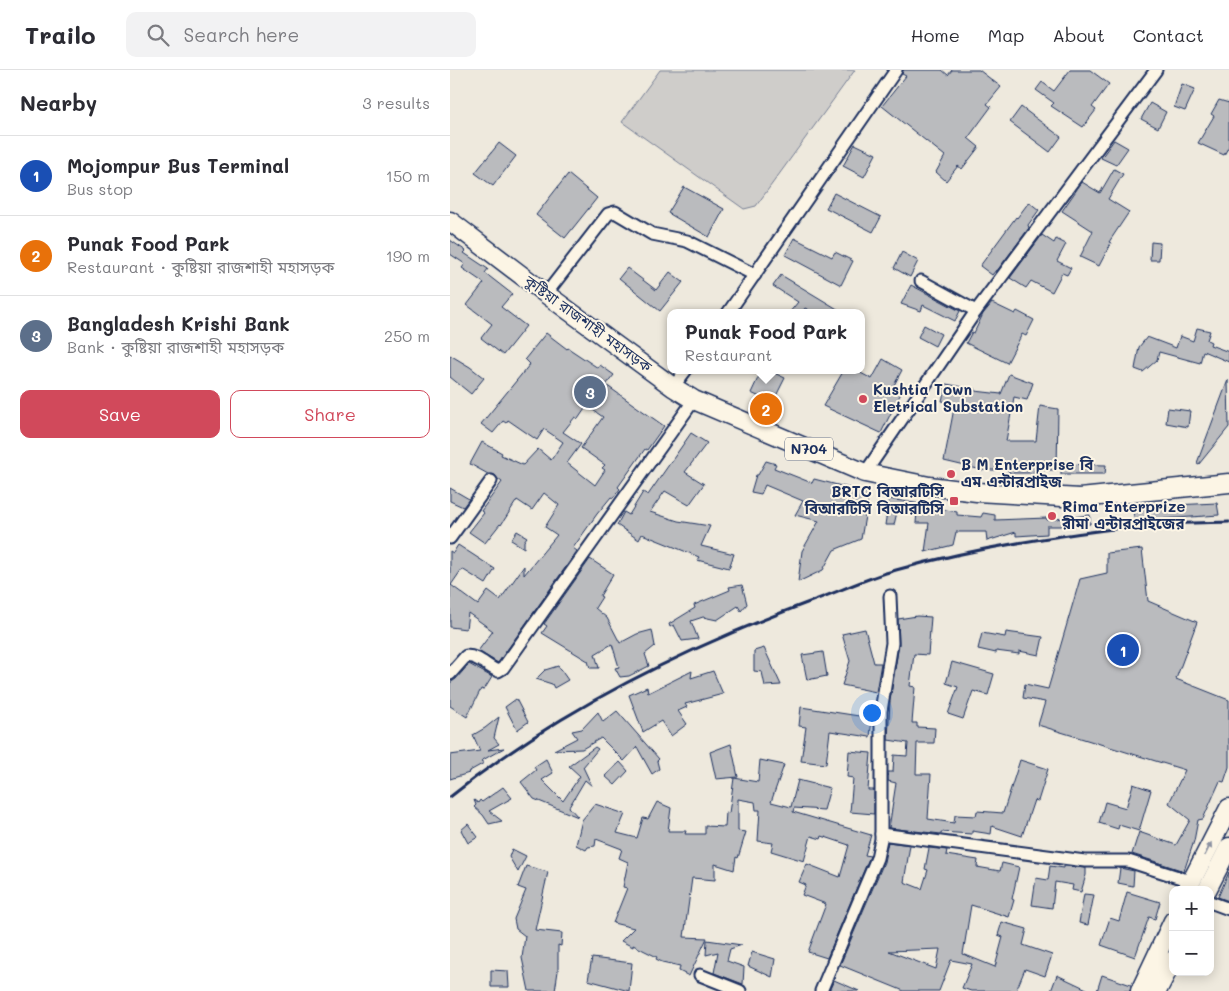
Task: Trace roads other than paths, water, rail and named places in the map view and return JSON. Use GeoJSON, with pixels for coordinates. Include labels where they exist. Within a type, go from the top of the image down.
{"type":"FeatureCollection","features":[{"type":"Feature","properties":{"kind":"highway","name":"কুষ্টিয়া রাজশাহী মহাসড়ক"},"geometry":{"type":"LineString","coordinates":[[450,221],[546,294],[694,400],[865,473],[929,486],[967,491],[1080,498],[1229,483]]}},
{"type":"Feature","properties":{"kind":"highway"},"geometry":{"type":"LineString","coordinates":[[1191,886],[1229,808]]}},
{"type":"Feature","properties":{"kind":"highway"},"geometry":{"type":"LineString","coordinates":[[1209,886],[1229,847]]}},
{"type":"Feature","properties":{"kind":"highway"},"geometry":{"type":"LineString","coordinates":[[1140,991],[1169,929]]}},
{"type":"Feature","properties":{"kind":"highway"},"geometry":{"type":"LineString","coordinates":[[1157,991],[1169,968]]}},
{"type":"Feature","properties":{"kind":"street"},"geometry":{"type":"LineString","coordinates":[[731,309],[896,70]]}},
{"type":"Feature","properties":{"kind":"street"},"geometry":{"type":"LineString","coordinates":[[865,473],[976,312],[1156,70]]}},
{"type":"Feature","properties":{"kind":"street"},"geometry":{"type":"LineString","coordinates":[[546,294],[608,214],[616,212],[652,234],[687,242],[755,275]]}},
{"type":"Feature","properties":{"kind":"street"},"geometry":{"type":"LineString","coordinates":[[921,281],[976,312]]}},
{"type":"Feature","properties":{"kind":"street"},"geometry":{"type":"LineString","coordinates":[[674,387],[683,374]]}},
{"type":"Feature","properties":{"kind":"street"},"geometry":{"type":"LineString","coordinates":[[450,674],[466,656],[471,656],[498,671],[503,668],[694,400]]}},
{"type":"Feature","properties":{"kind":"street"},"geometry":{"type":"LineString","coordinates":[[450,538],[491,481]]}},
{"type":"Feature","properties":{"kind":"street"},"geometry":{"type":"LineString","coordinates":[[821,991],[877,858],[881,834],[881,711],[892,643],[890,596]]}},
{"type":"Feature","properties":{"kind":"street"},"geometry":{"type":"LineString","coordinates":[[881,834],[1085,861],[1128,861],[1183,879],[1188,886]]}},
{"type":"Feature","properties":{"kind":"street"},"geometry":{"type":"LineString","coordinates":[[1214,903],[1229,909]]}},
{"type":"Feature","properties":{"kind":"street"},"geometry":{"type":"LineString","coordinates":[[700,975],[740,991]]}},
{"type":"Feature","properties":{"kind":"railway"},"geometry":{"type":"LineString","coordinates":[[450,797],[533,737],[623,685],[670,661],[764,619],[875,577],[927,562],[989,548],[1053,537],[1149,525],[1229,522]]}},
{"type":"Feature","properties":{"kind":"place","name":"Bangladesh Krishi Bank"},"geometry":{"type":"Point","coordinates":[590,392]}},
{"type":"Feature","properties":{"kind":"place","name":"Kushtia Town Eletrical Substation"},"geometry":{"type":"Point","coordinates":[863,399]}},
{"type":"Feature","properties":{"kind":"place","name":"Punak Food Park"},"geometry":{"type":"Point","coordinates":[766,409]}},
{"type":"Feature","properties":{"kind":"place","name":"B M Enterprise বি এম এন্টারপ্রাইজ"},"geometry":{"type":"Point","coordinates":[951,474]}},
{"type":"Feature","properties":{"kind":"place","name":"BRTC বিআরটিসি বিআরটিসি বিআরটিসি"},"geometry":{"type":"Point","coordinates":[954,501]}},
{"type":"Feature","properties":{"kind":"place","name":"Rima Enterprize রীমা এন্টারপ্রাইজের"},"geometry":{"type":"Point","coordinates":[1052,516]}},
{"type":"Feature","properties":{"kind":"place","name":"Mojompur Bus Terminal"},"geometry":{"type":"Point","coordinates":[1123,650]}}]}
